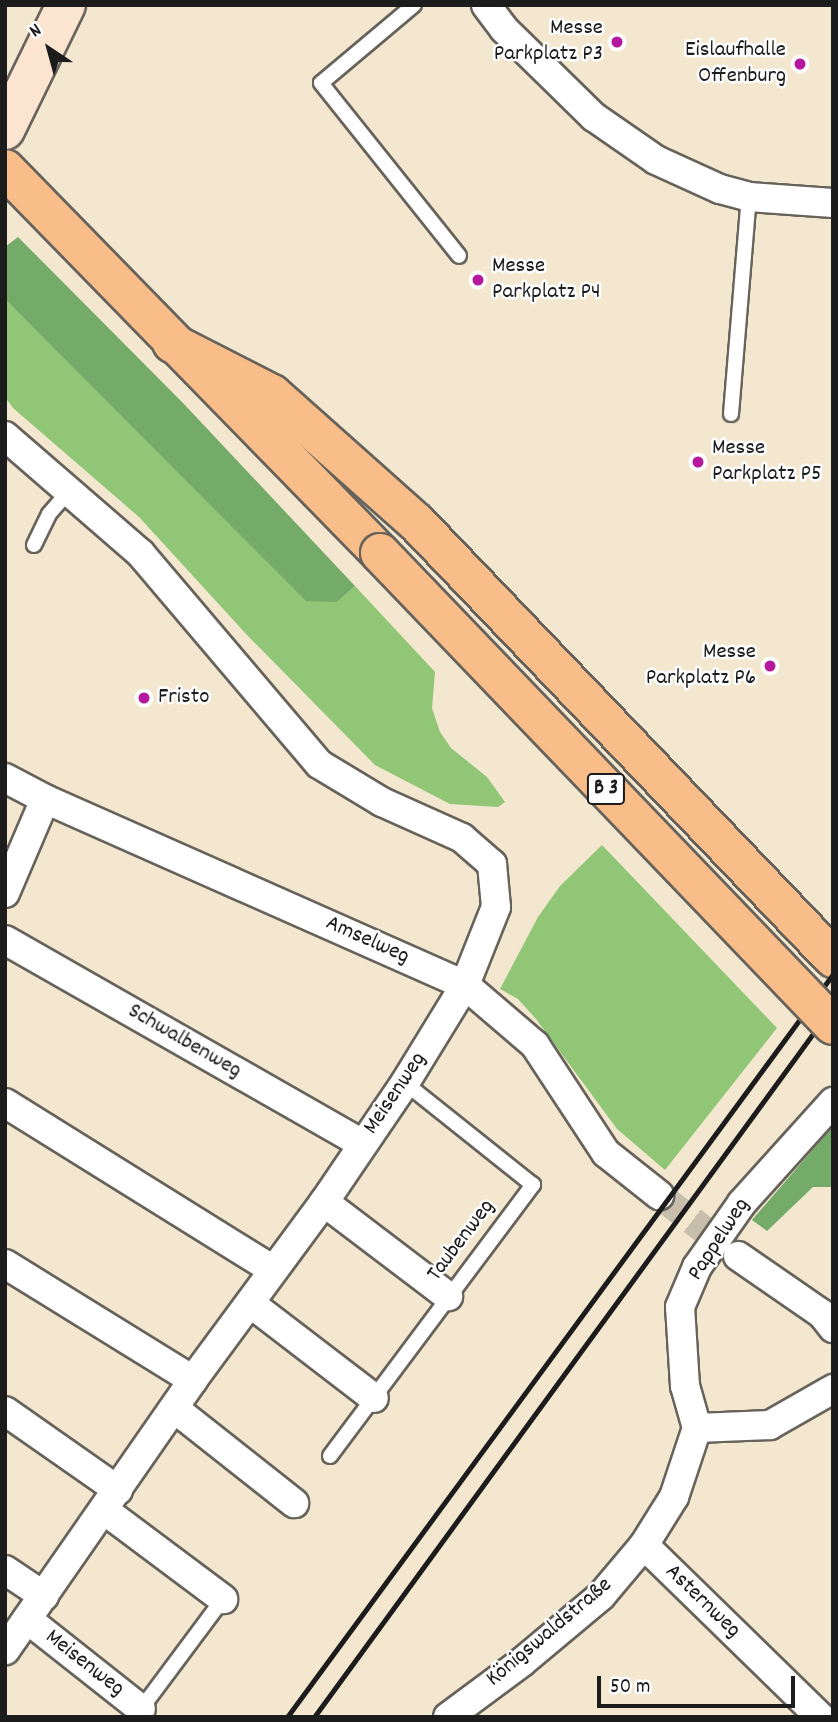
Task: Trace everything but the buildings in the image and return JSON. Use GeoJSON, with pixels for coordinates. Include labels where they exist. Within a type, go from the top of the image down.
{"type":"FeatureCollection","features":[{"type":"Feature","properties":{"kind":"highway","name":"B 3"},"geometry":{"type":"LineString","coordinates":[[5,169],[380,553],[833,1025]]}},
{"type":"Feature","properties":{"kind":"highway"},"geometry":{"type":"LineString","coordinates":[[173,343],[272,394],[417,523],[833,958]]}},
{"type":"Feature","properties":{"kind":"main road"},"geometry":{"type":"LineString","coordinates":[[5,130],[58,14]]}},
{"type":"Feature","properties":{"kind":"street"},"geometry":{"type":"LineString","coordinates":[[486,5],[504,29],[594,117],[656,160],[720,189],[749,197],[833,203]]}},
{"type":"Feature","properties":{"kind":"street","name":"Meisenweg"},"geometry":{"type":"LineString","coordinates":[[5,436],[141,554],[319,764],[382,802],[462,838],[492,864],[496,907],[465,985],[405,1083],[324,1202],[192,1380],[175,1409],[5,1650]]}},
{"type":"Feature","properties":{"kind":"street"},"geometry":{"type":"LineString","coordinates":[[5,457],[35,461]]}},
{"type":"Feature","properties":{"kind":"street","name":"Amselweg"},"geometry":{"type":"LineString","coordinates":[[5,778],[45,799],[465,985],[535,1045],[606,1153],[659,1195]]}},
{"type":"Feature","properties":{"kind":"street"},"geometry":{"type":"LineString","coordinates":[[5,892],[45,799]]}},
{"type":"Feature","properties":{"kind":"street","name":"Schwalbenweg"},"geometry":{"type":"LineString","coordinates":[[5,940],[362,1144]]}},
{"type":"Feature","properties":{"kind":"street","name":"Pappelweg"},"geometry":{"type":"LineString","coordinates":[[697,1428],[685,1386],[680,1307],[684,1297],[697,1267],[742,1203],[833,1102]]}},
{"type":"Feature","properties":{"kind":"street"},"geometry":{"type":"LineString","coordinates":[[5,1103],[273,1270]]}},
{"type":"Feature","properties":{"kind":"street"},"geometry":{"type":"LineString","coordinates":[[324,1202],[448,1296]]}},
{"type":"Feature","properties":{"kind":"street"},"geometry":{"type":"LineString","coordinates":[[738,1256],[822,1314],[833,1328]]}},
{"type":"Feature","properties":{"kind":"street"},"geometry":{"type":"LineString","coordinates":[[5,1264],[192,1380]]}},
{"type":"Feature","properties":{"kind":"street"},"geometry":{"type":"LineString","coordinates":[[250,1303],[374,1398]]}},
{"type":"Feature","properties":{"kind":"street"},"geometry":{"type":"LineString","coordinates":[[697,1428],[770,1425],[833,1389]]}},
{"type":"Feature","properties":{"kind":"street"},"geometry":{"type":"LineString","coordinates":[[175,1409],[294,1503]]}},
{"type":"Feature","properties":{"kind":"street"},"geometry":{"type":"LineString","coordinates":[[5,1411],[225,1597]]}},
{"type":"Feature","properties":{"kind":"street","name":"Königswaldstraße"},"geometry":{"type":"LineString","coordinates":[[448,1717],[522,1662],[601,1596],[644,1545],[674,1497],[697,1428]]}},
{"type":"Feature","properties":{"kind":"street","name":"Asternweg"},"geometry":{"type":"LineString","coordinates":[[644,1545],[820,1717]]}},
{"type":"Feature","properties":{"kind":"street"},"geometry":{"type":"LineString","coordinates":[[5,1570],[44,1596]]}},
{"type":"Feature","properties":{"kind":"street","name":"Meisenweg"},"geometry":{"type":"LineString","coordinates":[[27,1619],[138,1713]]}},
{"type":"Feature","properties":{"kind":"lane"},"geometry":{"type":"LineString","coordinates":[[414,5],[321,83],[459,256]]}},
{"type":"Feature","properties":{"kind":"lane"},"geometry":{"type":"LineString","coordinates":[[731,414],[749,197]]}},
{"type":"Feature","properties":{"kind":"lane"},"geometry":{"type":"LineString","coordinates":[[34,545],[49,514],[70,490]]}},
{"type":"Feature","properties":{"kind":"lane","name":"Taubenweg"},"geometry":{"type":"LineString","coordinates":[[330,1456],[533,1185],[405,1083]]}},
{"type":"Feature","properties":{"kind":"lane"},"geometry":{"type":"LineString","coordinates":[[138,1713],[225,1597]]}},
{"type":"Feature","properties":{"kind":"green space"},"geometry":{"type":"Polygon","coordinates":[[[18,237],[183,403],[355,586],[337,602],[306,601],[5,299],[5,247],[18,237]]]}},
{"type":"Feature","properties":{"kind":"green space"},"geometry":{"type":"Polygon","coordinates":[[[5,299],[134,426],[337,602],[355,586],[435,672],[432,708],[440,732],[451,748],[487,777],[505,802],[498,807],[450,804],[375,765],[247,635],[139,517],[13,408],[5,397],[5,299]]]}},
{"type":"Feature","properties":{"kind":"green space"},"geometry":{"type":"Polygon","coordinates":[[[602,845],[777,1028],[665,1170],[617,1129],[536,1019],[518,999],[500,989],[538,917],[560,886],[602,845]]]}},
{"type":"Feature","properties":{"kind":"green space"},"geometry":{"type":"Polygon","coordinates":[[[833,1126],[833,1187],[813,1187],[767,1231],[752,1220],[833,1126]]]}},
{"type":"Feature","properties":{"kind":"tunnel"},"geometry":{"type":"LineString","coordinates":[[659,1195],[734,1253]]}},
{"type":"Feature","properties":{"kind":"railway"},"geometry":{"type":"LineString","coordinates":[[287,1717],[833,974]]}},
{"type":"Feature","properties":{"kind":"railway"},"geometry":{"type":"LineString","coordinates":[[314,1717],[833,1006]]}},
{"type":"Feature","properties":{"kind":"place","name":"Messe Parkplatz P3"},"geometry":{"type":"Point","coordinates":[617,42]}},
{"type":"Feature","properties":{"kind":"place","name":"Eislaufhalle Offenburg"},"geometry":{"type":"Point","coordinates":[800,64]}},
{"type":"Feature","properties":{"kind":"place","name":"Messe Parkplatz P4"},"geometry":{"type":"Point","coordinates":[478,280]}},
{"type":"Feature","properties":{"kind":"place","name":"Messe Parkplatz P5"},"geometry":{"type":"Point","coordinates":[698,462]}},
{"type":"Feature","properties":{"kind":"place","name":"Messe Parkplatz P6"},"geometry":{"type":"Point","coordinates":[770,666]}},
{"type":"Feature","properties":{"kind":"place","name":"Fristo"},"geometry":{"type":"Point","coordinates":[144,698]}}]}
